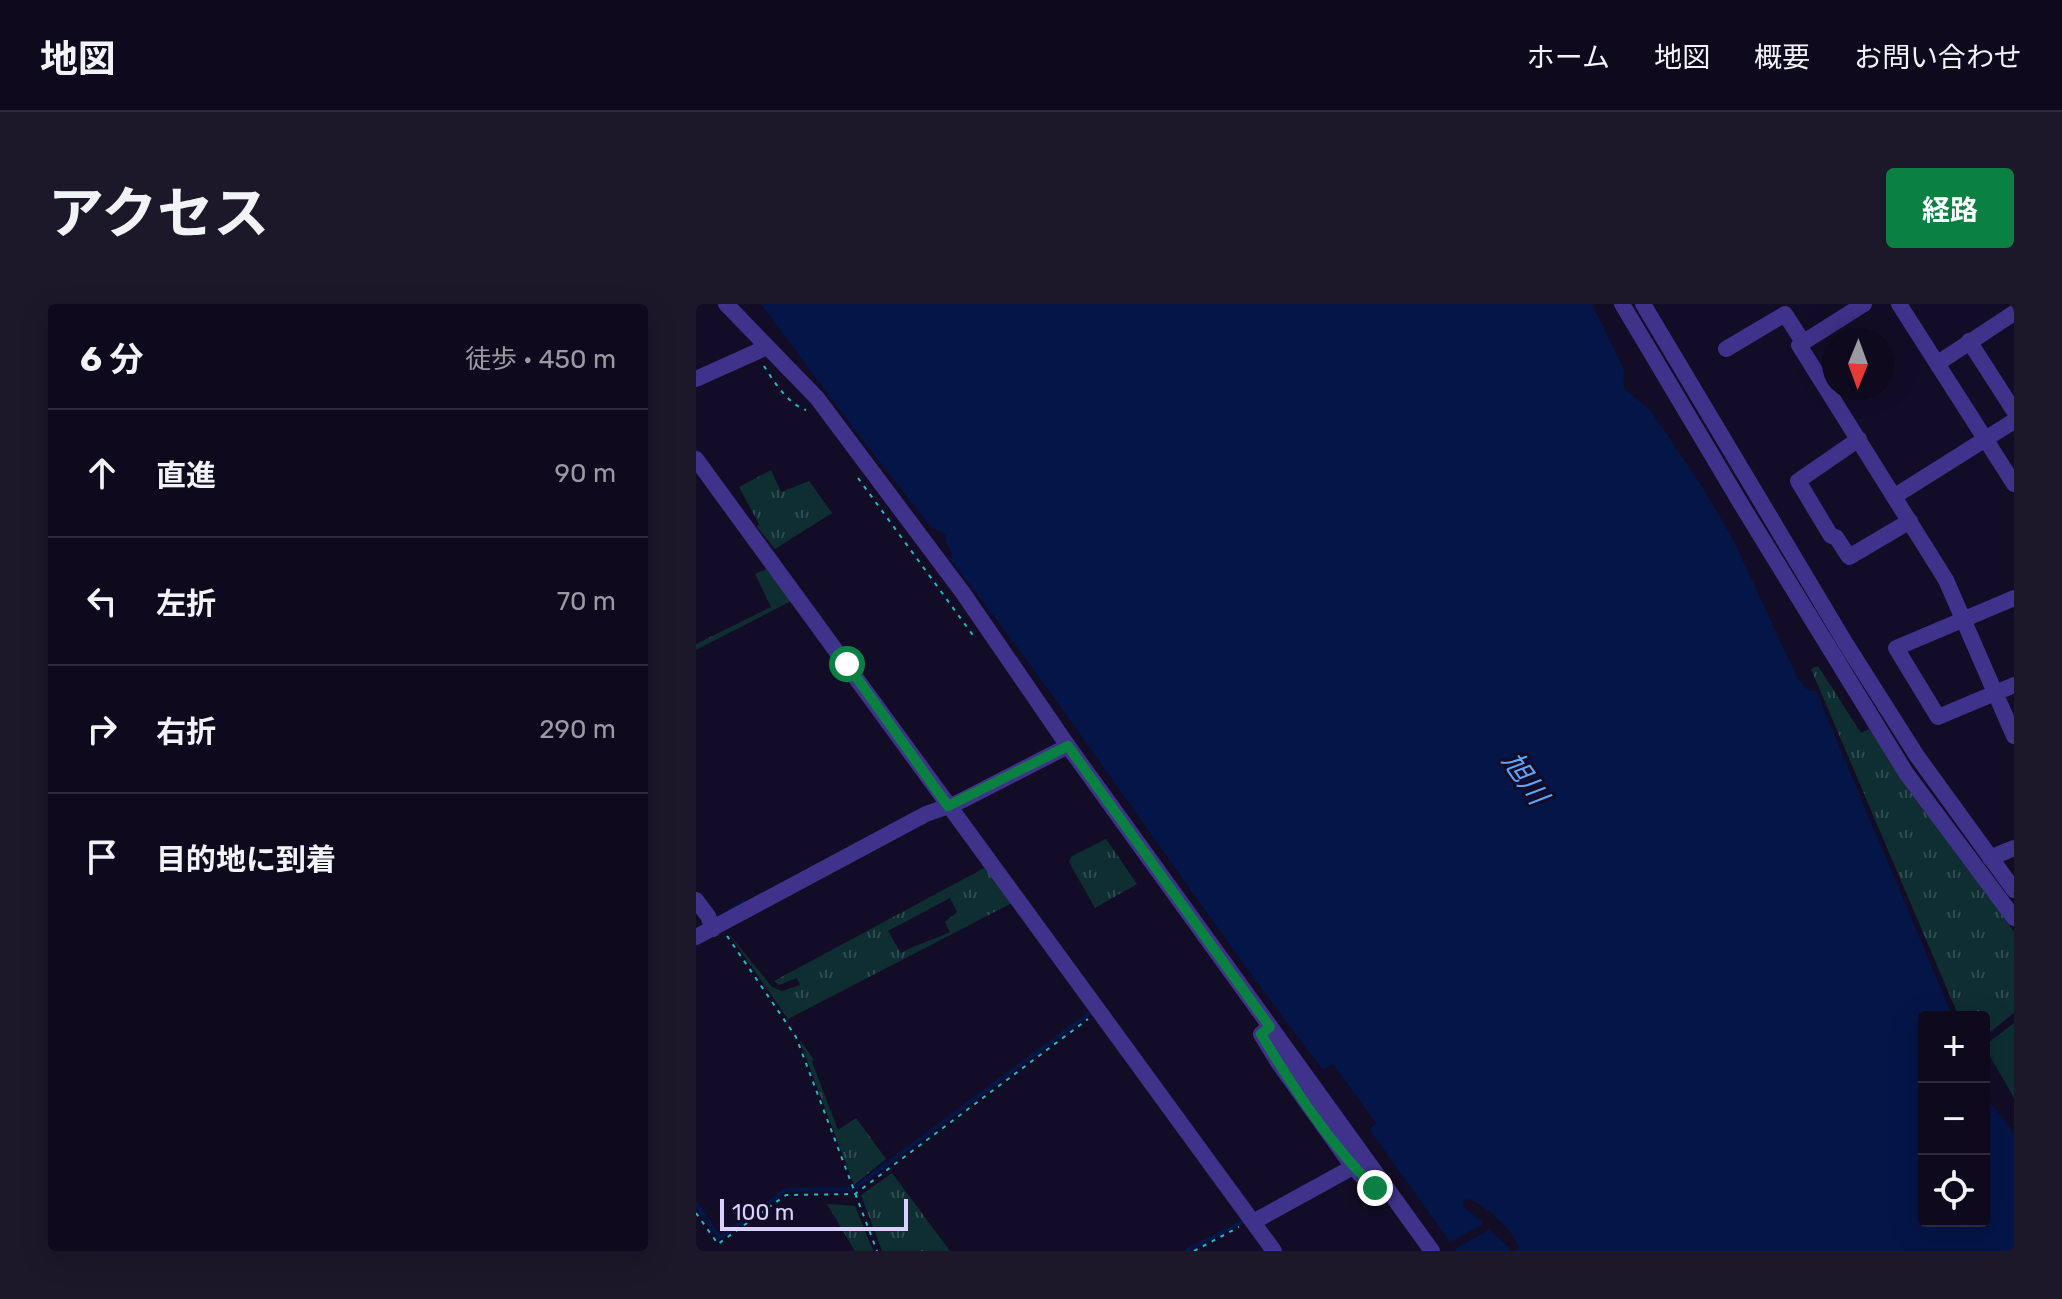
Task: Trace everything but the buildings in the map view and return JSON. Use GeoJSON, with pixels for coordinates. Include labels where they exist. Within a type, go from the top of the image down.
{"type":"FeatureCollection","features":[{"type":"Feature","properties":{"kind":"street"},"geometry":{"type":"LineString","coordinates":[[726,304],[801,379],[827,410],[963,593],[1068,746],[1270,1027],[1389,1200],[1418,1251]]}},
{"type":"Feature","properties":{"kind":"street"},"geometry":{"type":"LineString","coordinates":[[1622,304],[1906,773],[2014,918]]}},
{"type":"Feature","properties":{"kind":"street"},"geometry":{"type":"LineString","coordinates":[[1643,304],[1846,644],[1917,756],[2014,890]]}},
{"type":"Feature","properties":{"kind":"street"},"geometry":{"type":"LineString","coordinates":[[1864,304],[1799,345],[1946,580],[2014,736]]}},
{"type":"Feature","properties":{"kind":"street"},"geometry":{"type":"LineString","coordinates":[[1899,304],[1941,361],[1989,436],[2014,484]]}},
{"type":"Feature","properties":{"kind":"street"},"geometry":{"type":"LineString","coordinates":[[1941,361],[2014,313]]}},
{"type":"Feature","properties":{"kind":"street"},"geometry":{"type":"LineString","coordinates":[[1726,349],[1785,314],[1803,342]]}},
{"type":"Feature","properties":{"kind":"street"},"geometry":{"type":"LineString","coordinates":[[1969,341],[2014,411]]}},
{"type":"Feature","properties":{"kind":"street"},"geometry":{"type":"LineString","coordinates":[[696,379],[767,347]]}},
{"type":"Feature","properties":{"kind":"street"},"geometry":{"type":"LineString","coordinates":[[1895,496],[2014,421]]}},
{"type":"Feature","properties":{"kind":"street"},"geometry":{"type":"LineString","coordinates":[[1859,439],[1798,481],[1831,536],[1836,537],[1849,557],[1910,521]]}},
{"type":"Feature","properties":{"kind":"street"},"geometry":{"type":"LineString","coordinates":[[696,459],[1099,1011],[1257,1220],[1274,1251]]}},
{"type":"Feature","properties":{"kind":"street"},"geometry":{"type":"LineString","coordinates":[[2014,598],[1896,648],[1938,717],[2014,685]]}},
{"type":"Feature","properties":{"kind":"street"},"geometry":{"type":"LineString","coordinates":[[696,937],[912,821],[1068,746]]}},
{"type":"Feature","properties":{"kind":"street"},"geometry":{"type":"LineString","coordinates":[[1990,858],[2014,848]]}},
{"type":"Feature","properties":{"kind":"street"},"geometry":{"type":"LineString","coordinates":[[696,900],[714,926]]}},
{"type":"Feature","properties":{"kind":"street"},"geometry":{"type":"LineString","coordinates":[[1270,1027],[1261,1034],[1353,1167],[1389,1200],[1432,1251]]}},
{"type":"Feature","properties":{"kind":"street"},"geometry":{"type":"LineString","coordinates":[[1257,1220],[1353,1167]]}},
{"type":"Feature","properties":{"kind":"path"},"geometry":{"type":"LineString","coordinates":[[714,926],[796,1037],[877,1251]]}},
{"type":"Feature","properties":{"kind":"path"},"geometry":{"type":"LineString","coordinates":[[696,1213],[718,1244],[786,1195],[853,1190],[1099,1011]]}},
{"type":"Feature","properties":{"kind":"path"},"geometry":{"type":"LineString","coordinates":[[1194,1251],[1257,1220]]}},
{"type":"Feature","properties":{"kind":"green space"},"geometry":{"type":"Polygon","coordinates":[[[771,470],[781,492],[809,481],[832,513],[775,549],[757,527],[759,524],[739,487],[771,470]]]}},
{"type":"Feature","properties":{"kind":"green space"},"geometry":{"type":"Polygon","coordinates":[[[771,567],[795,599],[696,650],[696,644],[771,607],[755,574],[771,567]]]}},
{"type":"Feature","properties":{"kind":"green space"},"geometry":{"type":"Polygon","coordinates":[[[1818,666],[1861,733],[1869,729],[2014,932],[2014,1013],[1990,1032],[1990,1011],[1956,1011],[1811,669],[1818,666]]]}},
{"type":"Feature","properties":{"kind":"green space"},"geometry":{"type":"Polygon","coordinates":[[[1106,839],[1137,884],[1095,908],[1069,862],[1072,856],[1106,839]]]}},
{"type":"Feature","properties":{"kind":"green space"},"geometry":{"type":"Polygon","coordinates":[[[986,867],[1012,903],[788,1019],[729,934],[772,987],[782,991],[800,985],[797,978],[779,985],[774,981],[986,867]],[[950,898],[888,931],[901,953],[950,932],[945,922],[957,912],[950,898]]]}},
{"type":"Feature","properties":{"kind":"green space"},"geometry":{"type":"Polygon","coordinates":[[[2014,1023],[2014,1098],[1990,1056],[1990,1041],[2014,1023]]]}},
{"type":"Feature","properties":{"kind":"green space"},"geometry":{"type":"Polygon","coordinates":[[[799,1039],[814,1060],[812,1062],[838,1130],[856,1118],[886,1159],[854,1185],[799,1039]]]}},
{"type":"Feature","properties":{"kind":"green space"},"geometry":{"type":"Polygon","coordinates":[[[892,1173],[950,1251],[882,1251],[861,1195],[892,1173]]]}},
{"type":"Feature","properties":{"kind":"green space"},"geometry":{"type":"Polygon","coordinates":[[[827,1204],[855,1206],[873,1251],[855,1251],[827,1204]]]}},
{"type":"Feature","properties":{"kind":"water","name":"旭川"},"geometry":{"type":"Polygon","coordinates":[[[761,304],[1592,304],[1624,369],[1623,384],[1626,390],[1651,411],[1703,488],[1733,539],[1798,679],[1808,690],[1816,691],[1950,1011],[1918,1011],[1918,1227],[1990,1227],[1990,1102],[2014,1133],[2014,1251],[1514,1251],[1519,1248],[1517,1242],[1506,1227],[1482,1206],[1468,1199],[1463,1202],[1463,1207],[1482,1225],[1450,1242],[1369,1129],[1376,1123],[1333,1064],[1323,1070],[1275,1007],[1045,685],[950,559],[953,555],[945,534],[931,527],[761,304]]]}},
{"type":"Feature","properties":{"kind":"water"},"geometry":{"type":"Polygon","coordinates":[[[1489,1230],[1513,1251],[1455,1251],[1458,1247],[1489,1230]]]}},
{"type":"Feature","properties":{"kind":"waterway"},"geometry":{"type":"LineString","coordinates":[[721,916],[744,902]]}},
{"type":"Feature","properties":{"kind":"waterway"},"geometry":{"type":"LineString","coordinates":[[696,1204],[721,1237],[786,1190],[856,1187],[1091,1012]]}},
{"type":"Feature","properties":{"kind":"waterway"},"geometry":{"type":"LineString","coordinates":[[1186,1251],[1246,1220]]}},
{"type":"Feature","properties":{"kind":"route"},"geometry":{"type":"LineString","coordinates":[[847,664],[948,806],[1068,746],[1270,1027],[1261,1034],[1278,1062],[1353,1167],[1375,1188]]}}]}
